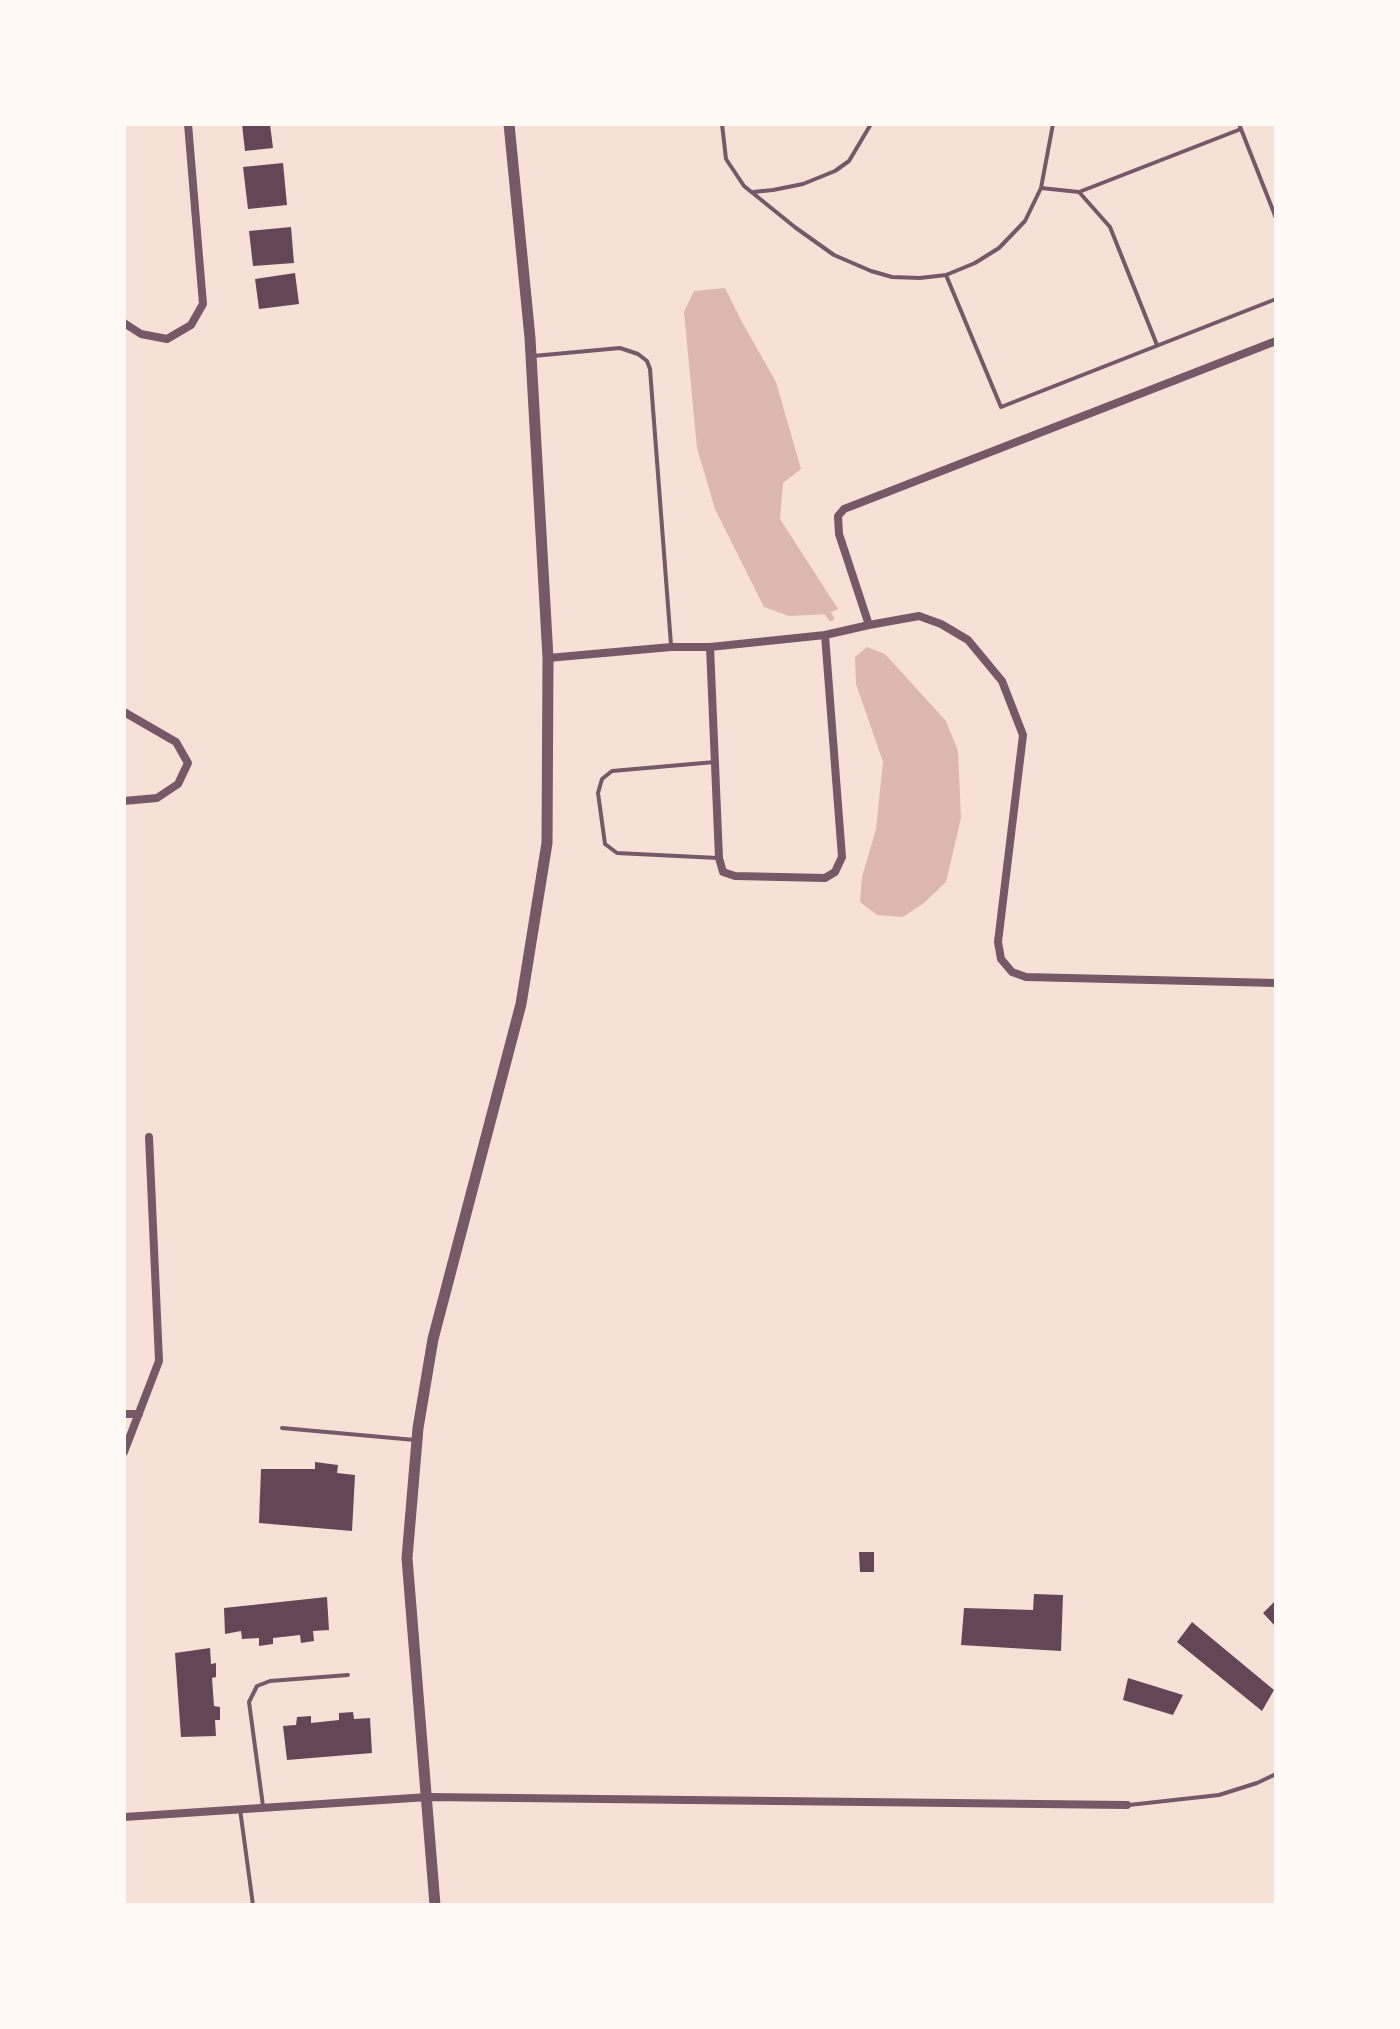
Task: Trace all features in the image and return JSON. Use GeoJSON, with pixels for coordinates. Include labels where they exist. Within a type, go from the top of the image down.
{"type":"FeatureCollection","features":[{"type":"Feature","properties":{"kind":"street"},"geometry":{"type":"LineString","coordinates":[[124,323],[141,334],[167,339],[191,325],[203,304],[188,124]]}},
{"type":"Feature","properties":{"kind":"street"},"geometry":{"type":"LineString","coordinates":[[435,1905],[407,1558],[417,1440],[433,1339],[521,1004],[547,843],[548,658],[531,356],[509,124]]}},
{"type":"Feature","properties":{"kind":"street"},"geometry":{"type":"LineString","coordinates":[[869,625],[839,534],[838,516],[844,509],[1276,341]]}},
{"type":"Feature","properties":{"kind":"street"},"geometry":{"type":"LineString","coordinates":[[548,658],[671,647],[710,647],[825,635],[919,616],[941,624],[968,640],[1002,681],[1023,735],[998,942],[1001,959],[1012,972],[1026,977],[1276,983]]}},
{"type":"Feature","properties":{"kind":"street"},"geometry":{"type":"LineString","coordinates":[[710,647],[719,858],[723,872],[735,876],[825,878],[835,872],[842,857],[825,635]]}},
{"type":"Feature","properties":{"kind":"street"},"geometry":{"type":"LineString","coordinates":[[124,712],[176,742],[188,763],[178,784],[157,798],[124,801]]}},
{"type":"Feature","properties":{"kind":"street"},"geometry":{"type":"LineString","coordinates":[[124,1452],[159,1361],[149,1137]]}},
{"type":"Feature","properties":{"kind":"street"},"geometry":{"type":"LineString","coordinates":[[124,1414],[139,1414]]}},
{"type":"Feature","properties":{"kind":"street"},"geometry":{"type":"LineString","coordinates":[[124,1817],[428,1797],[1127,1805]]}},
{"type":"Feature","properties":{"kind":"lane"},"geometry":{"type":"LineString","coordinates":[[722,124],[726,159],[751,192],[834,255],[892,277],[920,278],[946,275],[975,263],[999,248],[1025,221],[1041,188],[1053,124]]}},
{"type":"Feature","properties":{"kind":"lane"},"geometry":{"type":"LineString","coordinates":[[751,192],[803,184],[835,171],[849,161],[871,124]]}},
{"type":"Feature","properties":{"kind":"lane"},"geometry":{"type":"LineString","coordinates":[[1041,188],[1079,192],[1240,127],[1276,218]]}},
{"type":"Feature","properties":{"kind":"lane"},"geometry":{"type":"LineString","coordinates":[[1079,192],[1110,227],[1157,345]]}},
{"type":"Feature","properties":{"kind":"lane"},"geometry":{"type":"LineString","coordinates":[[946,275],[1001,407],[1276,299]]}},
{"type":"Feature","properties":{"kind":"lane"},"geometry":{"type":"LineString","coordinates":[[531,356],[620,348],[638,354],[647,361],[671,647]]}},
{"type":"Feature","properties":{"kind":"lane"},"geometry":{"type":"LineString","coordinates":[[715,762],[612,771],[602,779],[598,793],[605,844],[617,853],[719,858]]}},
{"type":"Feature","properties":{"kind":"lane"},"geometry":{"type":"LineString","coordinates":[[282,1428],[417,1440]]}},
{"type":"Feature","properties":{"kind":"lane"},"geometry":{"type":"LineString","coordinates":[[263,1808],[249,1702],[257,1686],[270,1681],[348,1675]]}},
{"type":"Feature","properties":{"kind":"lane"},"geometry":{"type":"LineString","coordinates":[[1127,1805],[1219,1795],[1276,1774]]}},
{"type":"Feature","properties":{"kind":"lane"},"geometry":{"type":"LineString","coordinates":[[240,1809],[253,1905]]}},
{"type":"Feature","properties":{"kind":"shaded area"},"geometry":{"type":"Polygon","coordinates":[[[725,288],[776,382],[801,469],[783,483],[780,519],[838,609],[828,614],[789,616],[764,607],[715,509],[697,448],[684,312],[694,291],[725,288]]]}},
{"type":"Feature","properties":{"kind":"shaded area"},"geometry":{"type":"Polygon","coordinates":[[[867,647],[885,654],[946,721],[958,751],[961,818],[946,882],[903,917],[877,915],[860,902],[862,877],[876,829],[883,762],[856,684],[855,657],[867,647]]]}},
{"type":"Feature","properties":{"kind":"building"},"geometry":{"type":"Polygon","coordinates":[[[242,124],[270,124],[273,148],[245,151],[242,124]]]}},
{"type":"Feature","properties":{"kind":"building"},"geometry":{"type":"Polygon","coordinates":[[[283,163],[287,205],[248,209],[243,167],[283,163]]]}},
{"type":"Feature","properties":{"kind":"building"},"geometry":{"type":"Polygon","coordinates":[[[291,227],[294,263],[253,266],[249,231],[291,227]]]}},
{"type":"Feature","properties":{"kind":"building"},"geometry":{"type":"Polygon","coordinates":[[[295,273],[299,304],[259,309],[255,279],[295,273]]]}},
{"type":"Feature","properties":{"kind":"building"},"geometry":{"type":"Polygon","coordinates":[[[315,1462],[338,1465],[337,1473],[355,1475],[352,1531],[259,1523],[261,1469],[315,1469],[315,1462]]]}},
{"type":"Feature","properties":{"kind":"building"},"geometry":{"type":"Polygon","coordinates":[[[859,1552],[874,1552],[874,1572],[860,1572],[859,1552]]]}},
{"type":"Feature","properties":{"kind":"building"},"geometry":{"type":"Polygon","coordinates":[[[1034,1594],[1063,1595],[1061,1651],[961,1645],[964,1608],[1033,1610],[1034,1594]]]}},
{"type":"Feature","properties":{"kind":"building"},"geometry":{"type":"Polygon","coordinates":[[[327,1597],[329,1630],[313,1631],[314,1641],[301,1643],[300,1635],[273,1638],[273,1644],[259,1646],[259,1638],[242,1639],[241,1631],[225,1634],[224,1608],[327,1597]]]}},
{"type":"Feature","properties":{"kind":"building"},"geometry":{"type":"Polygon","coordinates":[[[1276,1600],[1276,1627],[1263,1613],[1276,1600]]]}},
{"type":"Feature","properties":{"kind":"building"},"geometry":{"type":"Polygon","coordinates":[[[1192,1622],[1274,1690],[1262,1711],[1177,1642],[1192,1622]]]}},
{"type":"Feature","properties":{"kind":"building"},"geometry":{"type":"Polygon","coordinates":[[[210,1648],[211,1664],[216,1663],[216,1677],[212,1678],[214,1706],[220,1707],[220,1720],[215,1720],[216,1736],[181,1737],[175,1653],[210,1648]]]}},
{"type":"Feature","properties":{"kind":"building"},"geometry":{"type":"Polygon","coordinates":[[[1128,1678],[1183,1695],[1173,1715],[1123,1700],[1128,1678]]]}},
{"type":"Feature","properties":{"kind":"building"},"geometry":{"type":"Polygon","coordinates":[[[353,1712],[354,1719],[370,1718],[372,1753],[287,1760],[283,1726],[296,1725],[297,1717],[311,1716],[311,1723],[339,1720],[339,1713],[353,1712]]]}},
{"type":"Feature","properties":{"kind":"waterway"},"geometry":{"type":"LineString","coordinates":[[828,614],[831,618]]}}]}
